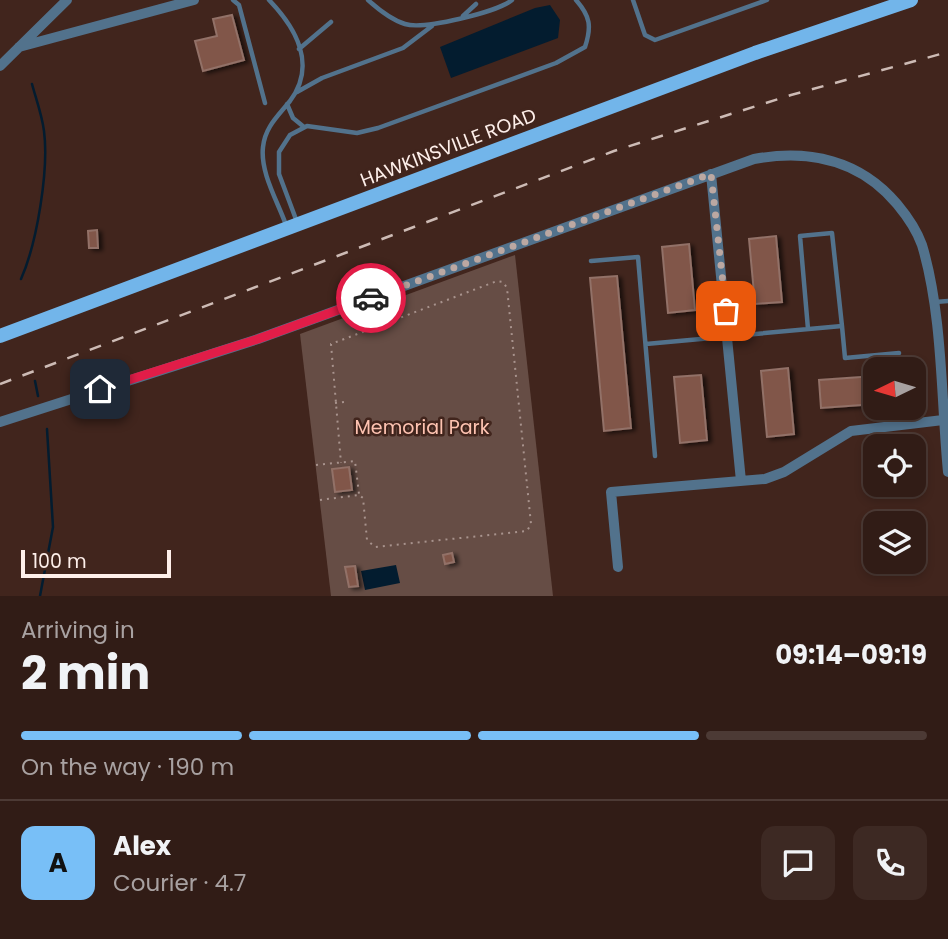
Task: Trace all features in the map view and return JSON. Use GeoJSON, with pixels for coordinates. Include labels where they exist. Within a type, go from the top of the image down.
{"type":"FeatureCollection","features":[{"type":"Feature","properties":{"kind":"main road","name":"HAWKINSVILLE ROAD"},"geometry":{"type":"LineString","coordinates":[[0,336],[755,53],[911,0]]}},
{"type":"Feature","properties":{"kind":"street"},"geometry":{"type":"LineString","coordinates":[[0,66],[67,0]]}},
{"type":"Feature","properties":{"kind":"street"},"geometry":{"type":"LineString","coordinates":[[19,47],[194,0]]}},
{"type":"Feature","properties":{"kind":"street"},"geometry":{"type":"LineString","coordinates":[[0,422],[258,339],[754,159],[804,154],[837,161],[868,176],[905,214],[921,243],[943,358],[943,420],[948,472]]}},
{"type":"Feature","properties":{"kind":"street"},"geometry":{"type":"LineString","coordinates":[[711,174],[729,336],[741,481]]}},
{"type":"Feature","properties":{"kind":"street"},"geometry":{"type":"LineString","coordinates":[[618,567],[611,492],[765,479],[784,472],[851,431],[943,420]]}},
{"type":"Feature","properties":{"kind":"lane"},"geometry":{"type":"LineString","coordinates":[[233,0],[239,5],[265,103]]}},
{"type":"Feature","properties":{"kind":"lane"},"geometry":{"type":"LineString","coordinates":[[269,0],[296,32],[302,68],[300,84],[272,121],[263,147],[265,169],[292,226]]}},
{"type":"Feature","properties":{"kind":"lane"},"geometry":{"type":"LineString","coordinates":[[276,0],[276,7]]}},
{"type":"Feature","properties":{"kind":"lane"},"geometry":{"type":"LineString","coordinates":[[368,0],[406,25],[433,25],[462,16],[478,15],[505,6],[512,0]]}},
{"type":"Feature","properties":{"kind":"lane"},"geometry":{"type":"LineString","coordinates":[[287,104],[293,118],[304,127],[357,133],[378,128],[555,63],[586,47],[592,28],[586,11],[576,0]]}},
{"type":"Feature","properties":{"kind":"lane"},"geometry":{"type":"LineString","coordinates":[[633,0],[645,35],[655,40],[767,0]]}},
{"type":"Feature","properties":{"kind":"lane"},"geometry":{"type":"LineString","coordinates":[[462,16],[477,4]]}},
{"type":"Feature","properties":{"kind":"lane"},"geometry":{"type":"LineString","coordinates":[[299,49],[331,22]]}},
{"type":"Feature","properties":{"kind":"lane"},"geometry":{"type":"LineString","coordinates":[[295,93],[322,78],[403,48],[433,25]]}},
{"type":"Feature","properties":{"kind":"lane"},"geometry":{"type":"LineString","coordinates":[[292,226],[279,174],[279,152],[290,135],[304,127]]}},
{"type":"Feature","properties":{"kind":"lane"},"geometry":{"type":"LineString","coordinates":[[808,329],[800,236],[832,233],[845,358],[899,353]]}},
{"type":"Feature","properties":{"kind":"lane"},"geometry":{"type":"LineString","coordinates":[[591,261],[638,257],[655,456]]}},
{"type":"Feature","properties":{"kind":"lane"},"geometry":{"type":"LineString","coordinates":[[933,302],[948,301]]}},
{"type":"Feature","properties":{"kind":"lane"},"geometry":{"type":"LineString","coordinates":[[646,344],[842,326]]}},
{"type":"Feature","properties":{"kind":"path"},"geometry":{"type":"LineString","coordinates":[[316,465],[341,463],[355,461],[359,495],[363,498],[367,540],[375,547],[524,532],[530,528],[505,285],[497,281],[331,344],[341,463]]}},
{"type":"Feature","properties":{"kind":"path"},"geometry":{"type":"LineString","coordinates":[[334,403],[344,402]]}},
{"type":"Feature","properties":{"kind":"path"},"geometry":{"type":"LineString","coordinates":[[320,499],[359,495]]}},
{"type":"Feature","properties":{"kind":"green space","name":"Memorial Park"},"geometry":{"type":"Polygon","coordinates":[[[515,255],[553,596],[331,596],[300,334],[515,255]]]}},
{"type":"Feature","properties":{"kind":"water"},"geometry":{"type":"Polygon","coordinates":[[[550,5],[560,20],[558,38],[451,78],[440,47],[535,8],[550,5]]]}},
{"type":"Feature","properties":{"kind":"water"},"geometry":{"type":"Polygon","coordinates":[[[396,565],[400,583],[365,590],[361,571],[396,565]]]}},
{"type":"Feature","properties":{"kind":"building"},"geometry":{"type":"Polygon","coordinates":[[[232,15],[244,60],[203,71],[195,41],[217,36],[213,19],[232,15]]]}},
{"type":"Feature","properties":{"kind":"building"},"geometry":{"type":"Polygon","coordinates":[[[97,230],[98,248],[89,248],[88,231],[97,230]]]}},
{"type":"Feature","properties":{"kind":"building"},"geometry":{"type":"Polygon","coordinates":[[[776,236],[782,302],[755,304],[749,239],[776,236]]]}},
{"type":"Feature","properties":{"kind":"building"},"geometry":{"type":"Polygon","coordinates":[[[689,244],[695,310],[668,313],[662,247],[689,244]]]}},
{"type":"Feature","properties":{"kind":"building"},"geometry":{"type":"Polygon","coordinates":[[[617,276],[631,428],[604,431],[590,278],[617,276]]]}},
{"type":"Feature","properties":{"kind":"building"},"geometry":{"type":"Polygon","coordinates":[[[788,368],[794,434],[767,437],[761,371],[788,368]]]}},
{"type":"Feature","properties":{"kind":"building"},"geometry":{"type":"Polygon","coordinates":[[[701,375],[707,440],[680,443],[674,377],[701,375]]]}},
{"type":"Feature","properties":{"kind":"building"},"geometry":{"type":"Polygon","coordinates":[[[863,377],[863,405],[821,408],[819,380],[863,377]]]}},
{"type":"Feature","properties":{"kind":"building"},"geometry":{"type":"Polygon","coordinates":[[[349,467],[352,490],[335,492],[332,469],[349,467]]]}},
{"type":"Feature","properties":{"kind":"building"},"geometry":{"type":"Polygon","coordinates":[[[452,553],[454,562],[445,564],[443,555],[452,553]]]}},
{"type":"Feature","properties":{"kind":"building"},"geometry":{"type":"Polygon","coordinates":[[[355,566],[358,586],[349,587],[345,567],[355,566]]]}},
{"type":"Feature","properties":{"kind":"waterway"},"geometry":{"type":"LineString","coordinates":[[21,279],[37,227],[45,166],[43,125],[32,84]]}},
{"type":"Feature","properties":{"kind":"waterway"},"geometry":{"type":"LineString","coordinates":[[35,381],[38,396]]}},
{"type":"Feature","properties":{"kind":"waterway"},"geometry":{"type":"LineString","coordinates":[[40,596],[53,527],[47,429]]}},
{"type":"Feature","properties":{"kind":"railway"},"geometry":{"type":"LineString","coordinates":[[0,384],[614,151],[791,95],[948,52]]}},
{"type":"Feature","properties":{"kind":"way so far"},"geometry":{"type":"LineString","coordinates":[[371,298],[711,174],[726,311]]}},
{"type":"Feature","properties":{"kind":"route"},"geometry":{"type":"LineString","coordinates":[[100,389],[258,339],[371,298]]}}]}
